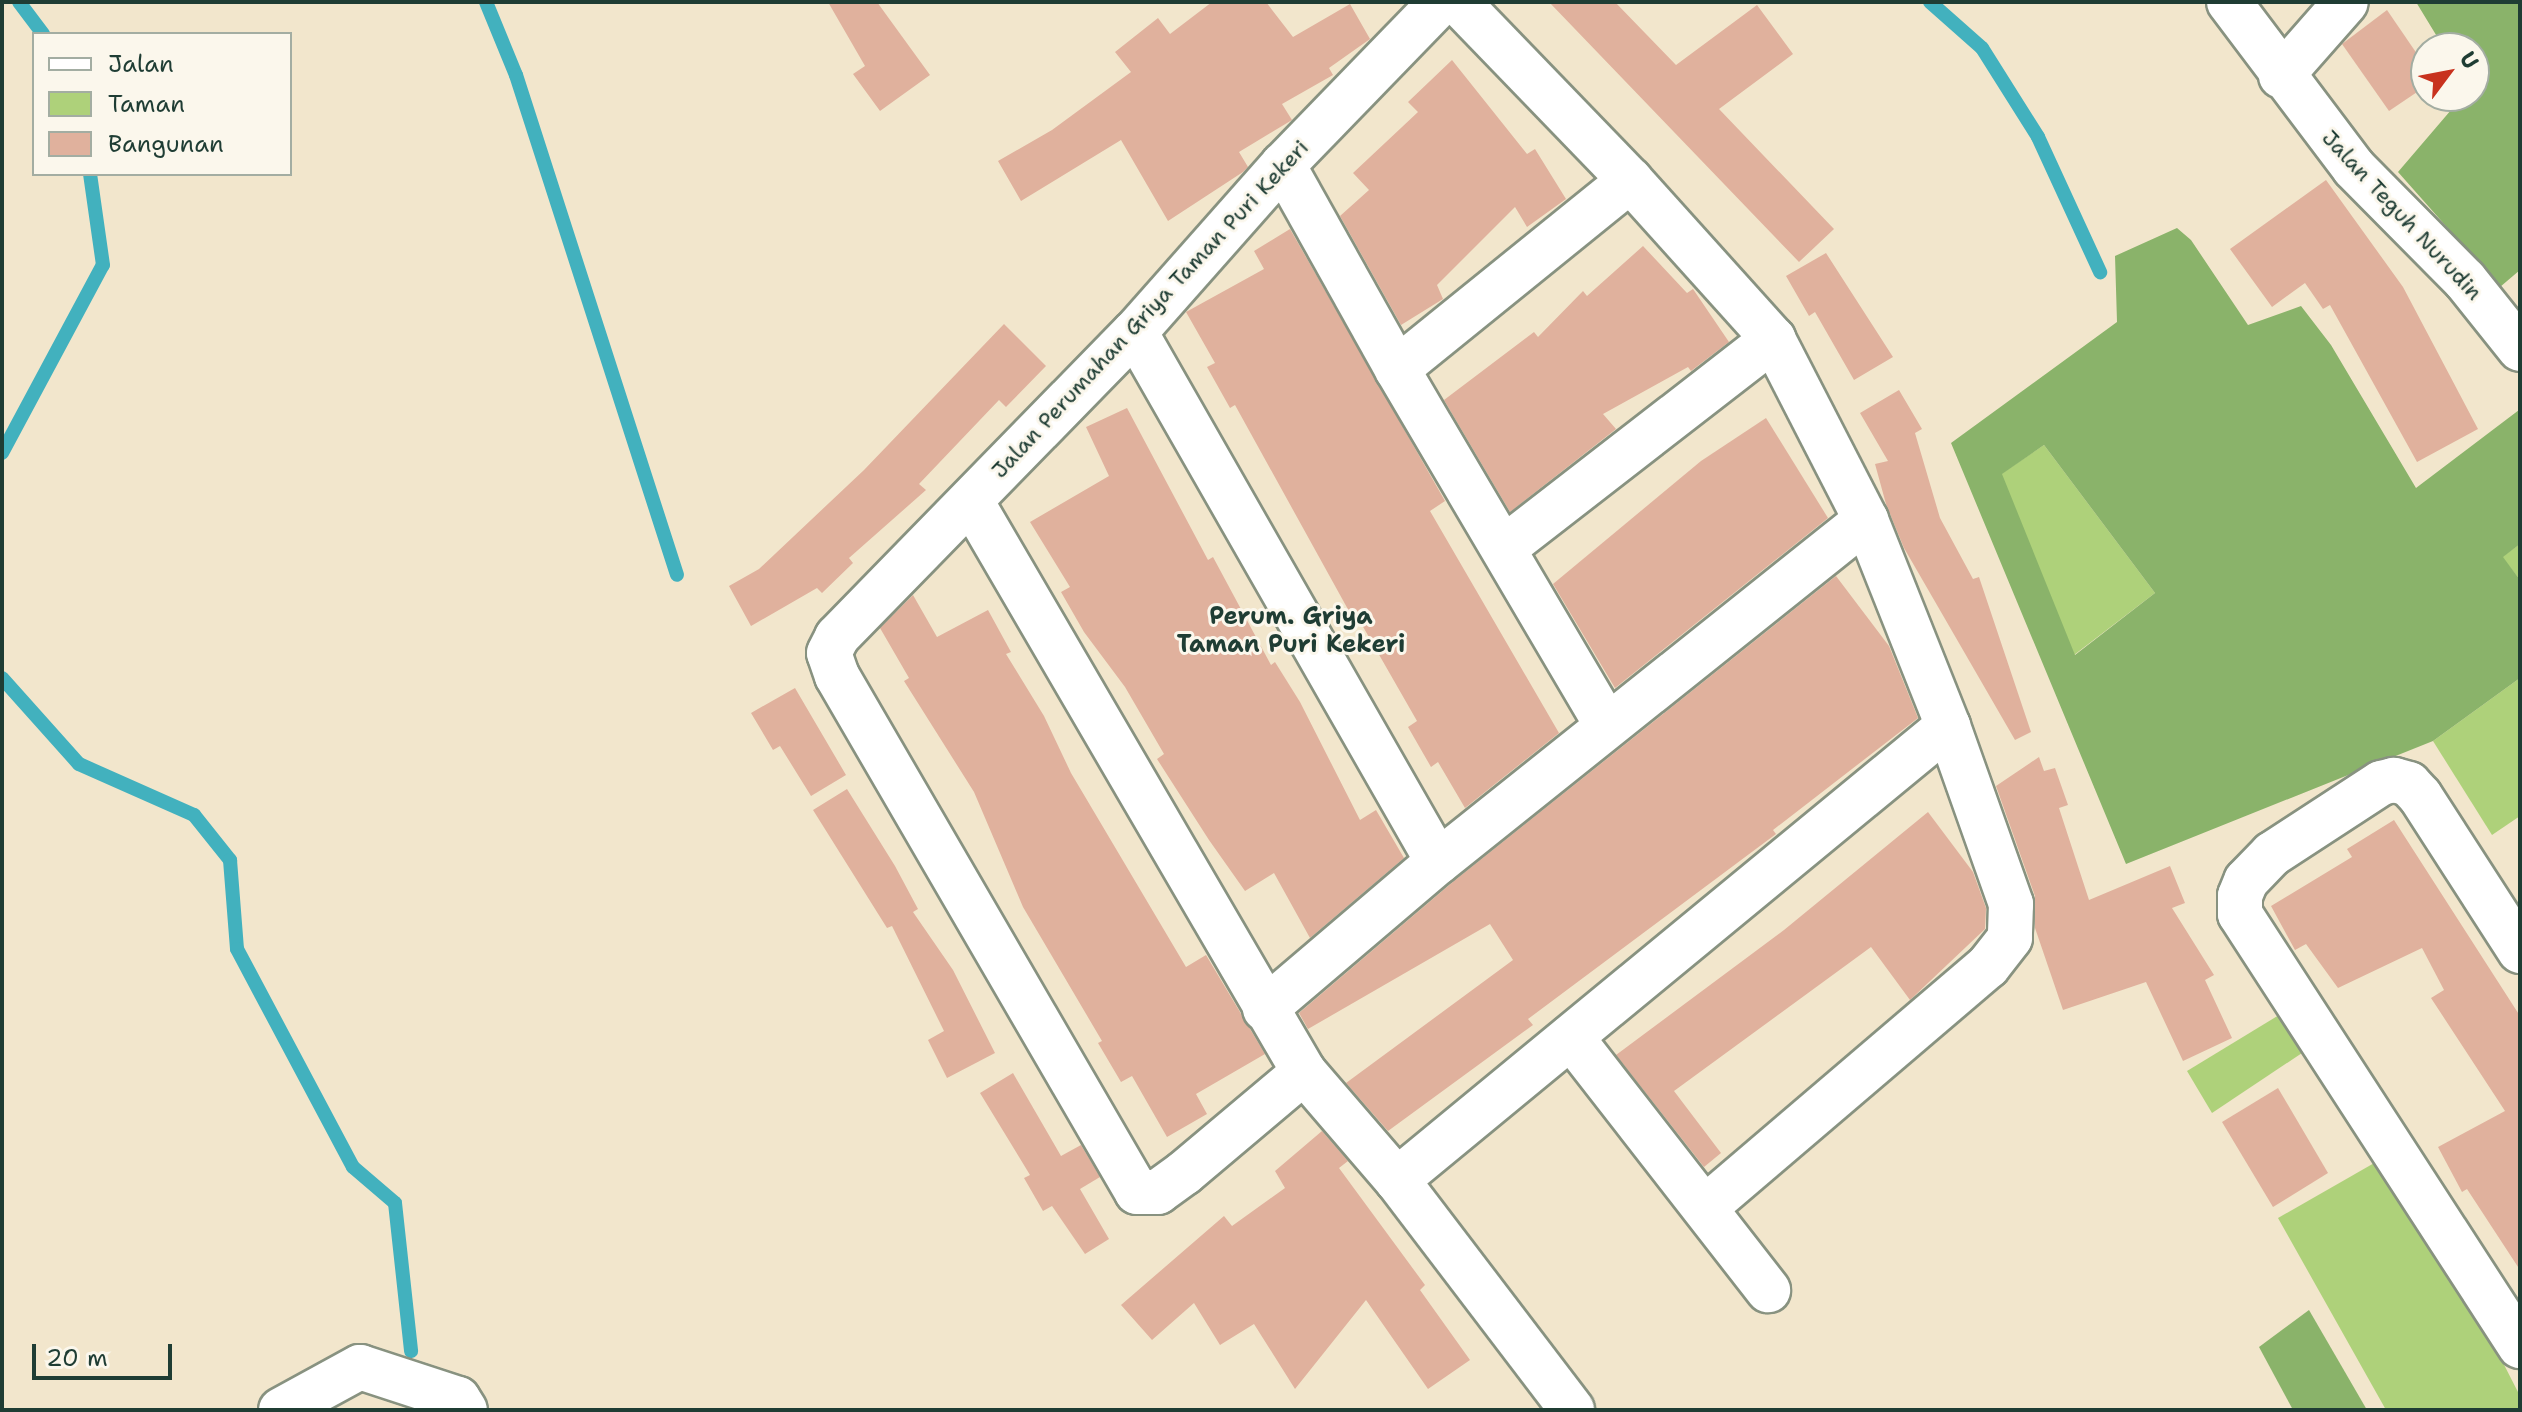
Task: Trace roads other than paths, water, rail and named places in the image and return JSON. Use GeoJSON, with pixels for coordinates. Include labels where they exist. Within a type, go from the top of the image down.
{"type":"FeatureCollection","features":[{"type":"Feature","properties":{"kind":"street","name":"Jalan Perumahan Griya Taman Puri Kekeri"},"geometry":{"type":"LineString","coordinates":[[1304,1072],[1158,1192],[1137,1192],[837,676],[829,653],[837,637],[1135,332],[1283,165],[1441,2]]}},
{"type":"Feature","properties":{"kind":"street"},"geometry":{"type":"LineString","coordinates":[[1458,2],[1630,180],[1773,339],[1866,520],[1948,726],[2011,904],[2010,938],[1988,966],[1705,1208]]}},
{"type":"Feature","properties":{"kind":"street","name":"Jalan Teguh Nurudin"},"geometry":{"type":"LineString","coordinates":[[2229,2],[2281,76],[2354,168],[2465,280],[2520,349]]}},
{"type":"Feature","properties":{"kind":"street"},"geometry":{"type":"LineString","coordinates":[[2281,76],[2346,2]]}},
{"type":"Feature","properties":{"kind":"street"},"geometry":{"type":"LineString","coordinates":[[1283,165],[1397,369],[1607,726]]}},
{"type":"Feature","properties":{"kind":"street"},"geometry":{"type":"LineString","coordinates":[[1397,369],[1630,180]]}},
{"type":"Feature","properties":{"kind":"street"},"geometry":{"type":"LineString","coordinates":[[1135,332],[1438,862]]}},
{"type":"Feature","properties":{"kind":"street"},"geometry":{"type":"LineString","coordinates":[[1504,548],[1773,339]]}},
{"type":"Feature","properties":{"kind":"street"},"geometry":{"type":"LineString","coordinates":[[971,501],[1304,1072],[1397,1180],[1572,1410]]}},
{"type":"Feature","properties":{"kind":"street"},"geometry":{"type":"LineString","coordinates":[[1265,1009],[1438,862],[1866,520]]}},
{"type":"Feature","properties":{"kind":"street"},"geometry":{"type":"LineString","coordinates":[[1397,1180],[1948,726]]}},
{"type":"Feature","properties":{"kind":"street"},"geometry":{"type":"LineString","coordinates":[[2519,1343],[2240,914],[2240,896],[2246,881],[2272,854],[2381,783],[2394,780],[2409,784],[2420,796],[2520,951]]}},
{"type":"Feature","properties":{"kind":"street"},"geometry":{"type":"LineString","coordinates":[[1571,1037],[1768,1290]]}},
{"type":"Feature","properties":{"kind":"street"},"geometry":{"type":"LineString","coordinates":[[281,1410],[360,1367],[458,1399],[465,1410]]}},
{"type":"Feature","properties":{"kind":"waterway"},"geometry":{"type":"LineString","coordinates":[[19,2],[42,32]]}},
{"type":"Feature","properties":{"kind":"waterway"},"geometry":{"type":"LineString","coordinates":[[486,2],[516,75],[677,575]]}},
{"type":"Feature","properties":{"kind":"waterway"},"geometry":{"type":"LineString","coordinates":[[1930,2],[1982,48],[2038,137],[2100,272]]}},
{"type":"Feature","properties":{"kind":"waterway"},"geometry":{"type":"LineString","coordinates":[[2,453],[103,265],[90,176]]}},
{"type":"Feature","properties":{"kind":"waterway"},"geometry":{"type":"LineString","coordinates":[[2,678],[79,764],[194,815],[230,860],[237,949],[353,1167],[395,1203],[411,1351]]}},
{"type":"Feature","properties":{"kind":"district","name":"Perum. Griya Taman Puri Kekeri"},"geometry":{"type":"Point","coordinates":[1291,631]}}]}
